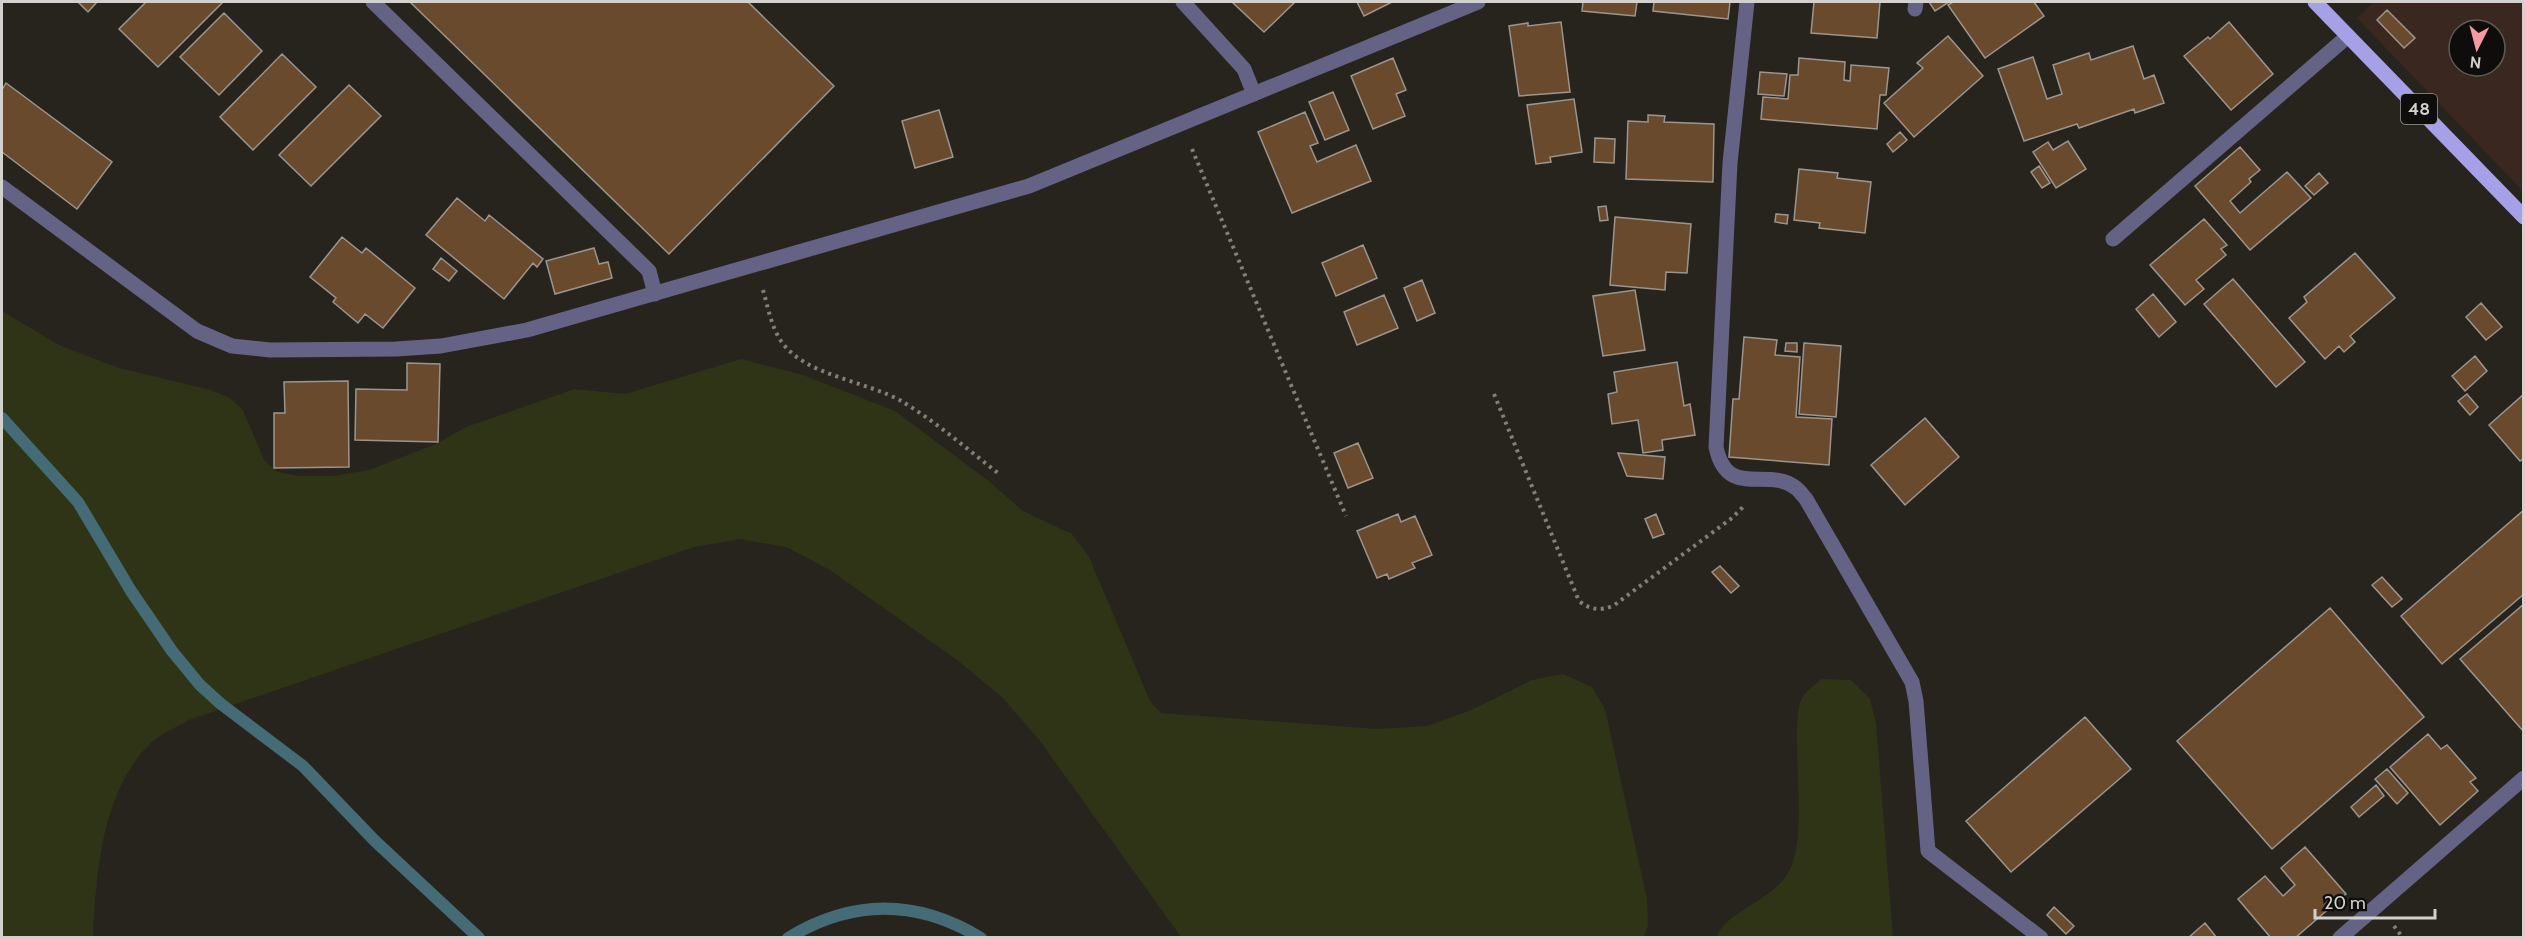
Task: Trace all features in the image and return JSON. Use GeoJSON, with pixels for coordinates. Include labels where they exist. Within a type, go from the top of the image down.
{"type":"FeatureCollection","features":[{"type":"Feature","properties":{"kind":"main road","name":"48"},"geometry":{"type":"LineString","coordinates":[[2315,2],[2523,217]]}},
{"type":"Feature","properties":{"kind":"street"},"geometry":{"type":"LineString","coordinates":[[373,2],[649,271],[655,294]]}},
{"type":"Feature","properties":{"kind":"street"},"geometry":{"type":"LineString","coordinates":[[1183,2],[1244,69],[1254,94]]}},
{"type":"Feature","properties":{"kind":"street"},"geometry":{"type":"LineString","coordinates":[[2,188],[197,331],[232,346],[270,350],[396,350],[441,346],[527,330],[1029,186],[1478,2]]}},
{"type":"Feature","properties":{"kind":"street"},"geometry":{"type":"LineString","coordinates":[[1747,2],[1730,163],[1716,447],[1719,462],[1729,474],[1780,482],[1795,487],[1806,499],[1912,682],[1916,701],[1929,851],[2041,938]]}},
{"type":"Feature","properties":{"kind":"street"},"geometry":{"type":"LineString","coordinates":[[2113,238],[2348,36]]}},
{"type":"Feature","properties":{"kind":"street"},"geometry":{"type":"LineString","coordinates":[[2340,938],[2523,778]]}},
{"type":"Feature","properties":{"kind":"path"},"geometry":{"type":"LineString","coordinates":[[1181,124],[1346,516]]}},
{"type":"Feature","properties":{"kind":"path"},"geometry":{"type":"LineString","coordinates":[[756,265],[774,328],[782,343],[794,355],[808,364],[901,400],[998,473]]}},
{"type":"Feature","properties":{"kind":"path"},"geometry":{"type":"LineString","coordinates":[[1494,394],[1579,601],[1589,608],[1601,610],[1612,606],[1732,518],[1747,501],[1751,479]]}},
{"type":"Feature","properties":{"kind":"shaded area"},"geometry":{"type":"Polygon","coordinates":[[[2374,2],[2523,2],[2523,191],[2357,18],[2374,2]]]}},
{"type":"Feature","properties":{"kind":"green space"},"geometry":{"type":"Polygon","coordinates":[[[2,311],[59,345],[119,368],[211,390],[230,398],[243,410],[264,460],[278,472],[299,476],[332,476],[369,470],[436,444],[466,427],[575,389],[625,394],[741,359],[803,375],[895,411],[990,482],[1023,511],[1072,534],[1089,557],[1150,701],[1161,713],[1377,729],[1427,726],[1469,711],[1532,680],[1563,674],[1592,687],[1605,709],[1647,899],[1648,925],[1644,937],[1181,937],[1040,741],[1003,698],[957,660],[830,570],[786,547],[740,539],[694,547],[189,720],[150,744],[134,763],[121,785],[105,834],[100,860],[93,937],[2,937],[2,311]]]}},
{"type":"Feature","properties":{"kind":"green space"},"geometry":{"type":"Polygon","coordinates":[[[1822,679],[1851,680],[1870,699],[1876,723],[1893,937],[1716,937],[1732,918],[1777,886],[1787,875],[1793,862],[1799,820],[1798,714],[1804,695],[1822,679]]]}},
{"type":"Feature","properties":{"kind":"building"},"geometry":{"type":"Polygon","coordinates":[[[78,2],[97,2],[88,12],[78,2]]]}},
{"type":"Feature","properties":{"kind":"building"},"geometry":{"type":"Polygon","coordinates":[[[146,2],[223,2],[158,67],[119,29],[146,2]]]}},
{"type":"Feature","properties":{"kind":"building"},"geometry":{"type":"Polygon","coordinates":[[[410,2],[748,2],[834,86],[669,254],[410,2]]]}},
{"type":"Feature","properties":{"kind":"building"},"geometry":{"type":"Polygon","coordinates":[[[1232,2],[1295,2],[1264,32],[1232,2]]]}},
{"type":"Feature","properties":{"kind":"building"},"geometry":{"type":"Polygon","coordinates":[[[1357,2],[1392,2],[1364,16],[1357,2]]]}},
{"type":"Feature","properties":{"kind":"building"},"geometry":{"type":"Polygon","coordinates":[[[1583,2],[1637,2],[1635,16],[1582,11],[1583,2]]]}},
{"type":"Feature","properties":{"kind":"building"},"geometry":{"type":"Polygon","coordinates":[[[1654,2],[1730,2],[1728,19],[1653,11],[1654,2]]]}},
{"type":"Feature","properties":{"kind":"building"},"geometry":{"type":"Polygon","coordinates":[[[1814,2],[1880,2],[1877,38],[1811,33],[1814,2]]]}},
{"type":"Feature","properties":{"kind":"building"},"geometry":{"type":"Polygon","coordinates":[[[1929,2],[1949,2],[1935,11],[1929,2]]]}},
{"type":"Feature","properties":{"kind":"building"},"geometry":{"type":"Polygon","coordinates":[[[1953,2],[2034,2],[2044,16],[1985,58],[1948,5],[1953,2]]]}},
{"type":"Feature","properties":{"kind":"building"},"geometry":{"type":"Polygon","coordinates":[[[2387,10],[2415,38],[2404,48],[2377,20],[2387,10]]]}},
{"type":"Feature","properties":{"kind":"building"},"geometry":{"type":"Polygon","coordinates":[[[224,13],[262,51],[219,95],[180,57],[224,13]]]}},
{"type":"Feature","properties":{"kind":"building"},"geometry":{"type":"Polygon","coordinates":[[[1561,22],[1570,92],[1519,96],[1509,26],[1561,22]]]}},
{"type":"Feature","properties":{"kind":"building"},"geometry":{"type":"Polygon","coordinates":[[[2229,22],[2273,74],[2231,110],[2184,56],[2208,37],[2210,39],[2229,22]]]}},
{"type":"Feature","properties":{"kind":"building"},"geometry":{"type":"Polygon","coordinates":[[[1948,36],[1983,76],[1914,137],[1884,103],[1923,68],[1917,63],[1948,36]]]}},
{"type":"Feature","properties":{"kind":"building"},"geometry":{"type":"Polygon","coordinates":[[[2133,46],[2144,79],[2154,75],[2164,103],[2135,113],[2134,109],[2079,128],[2077,124],[2024,141],[1998,69],[2033,57],[2047,99],[2062,94],[2053,65],[2089,53],[2091,60],[2133,46]]]}},
{"type":"Feature","properties":{"kind":"building"},"geometry":{"type":"Polygon","coordinates":[[[282,54],[316,87],[253,150],[220,117],[282,54]]]}},
{"type":"Feature","properties":{"kind":"building"},"geometry":{"type":"Polygon","coordinates":[[[1393,58],[1406,90],[1396,94],[1405,116],[1373,129],[1351,76],[1393,58]]]}},
{"type":"Feature","properties":{"kind":"building"},"geometry":{"type":"Polygon","coordinates":[[[1799,58],[1845,62],[1844,80],[1850,81],[1851,65],[1889,68],[1886,95],[1880,95],[1877,129],[1761,119],[1763,97],[1788,99],[1790,75],[1798,75],[1799,58]]]}},
{"type":"Feature","properties":{"kind":"building"},"geometry":{"type":"Polygon","coordinates":[[[1760,72],[1787,74],[1784,96],[1758,94],[1760,72]]]}},
{"type":"Feature","properties":{"kind":"building"},"geometry":{"type":"Polygon","coordinates":[[[6,83],[112,162],[77,209],[2,152],[2,90],[6,83]]]}},
{"type":"Feature","properties":{"kind":"building"},"geometry":{"type":"Polygon","coordinates":[[[349,85],[381,116],[311,186],[279,155],[349,85]]]}},
{"type":"Feature","properties":{"kind":"building"},"geometry":{"type":"Polygon","coordinates":[[[1333,92],[1349,130],[1325,140],[1309,102],[1333,92]]]}},
{"type":"Feature","properties":{"kind":"building"},"geometry":{"type":"Polygon","coordinates":[[[1574,99],[1582,152],[1550,157],[1551,162],[1536,164],[1527,105],[1574,99]]]}},
{"type":"Feature","properties":{"kind":"building"},"geometry":{"type":"Polygon","coordinates":[[[939,110],[953,157],[915,168],[902,121],[939,110]]]}},
{"type":"Feature","properties":{"kind":"building"},"geometry":{"type":"Polygon","coordinates":[[[1305,112],[1318,143],[1310,146],[1317,162],[1356,145],[1371,181],[1292,213],[1258,132],[1305,112]]]}},
{"type":"Feature","properties":{"kind":"building"},"geometry":{"type":"Polygon","coordinates":[[[1648,115],[1665,116],[1664,122],[1714,124],[1713,182],[1626,179],[1628,121],[1648,122],[1648,115]]]}},
{"type":"Feature","properties":{"kind":"building"},"geometry":{"type":"Polygon","coordinates":[[[1900,132],[1907,140],[1893,152],[1887,144],[1900,132]]]}},
{"type":"Feature","properties":{"kind":"building"},"geometry":{"type":"Polygon","coordinates":[[[1595,138],[1615,139],[1614,163],[1594,162],[1595,138]]]}},
{"type":"Feature","properties":{"kind":"building"},"geometry":{"type":"Polygon","coordinates":[[[2068,141],[2086,169],[2056,188],[2033,152],[2048,142],[2053,150],[2068,141]]]}},
{"type":"Feature","properties":{"kind":"building"},"geometry":{"type":"Polygon","coordinates":[[[2240,147],[2260,170],[2249,179],[2251,182],[2230,201],[2240,213],[2287,172],[2311,198],[2250,250],[2195,186],[2240,147]]]}},
{"type":"Feature","properties":{"kind":"building"},"geometry":{"type":"Polygon","coordinates":[[[2039,166],[2050,183],[2042,188],[2031,172],[2039,166]]]}},
{"type":"Feature","properties":{"kind":"building"},"geometry":{"type":"Polygon","coordinates":[[[1799,169],[1838,173],[1837,178],[1871,182],[1865,233],[1819,228],[1820,223],[1794,220],[1799,169]]]}},
{"type":"Feature","properties":{"kind":"building"},"geometry":{"type":"Polygon","coordinates":[[[2319,173],[2328,183],[2314,195],[2305,186],[2319,173]]]}},
{"type":"Feature","properties":{"kind":"building"},"geometry":{"type":"Polygon","coordinates":[[[457,198],[485,221],[489,215],[543,259],[537,267],[533,263],[504,299],[426,235],[457,198]]]}},
{"type":"Feature","properties":{"kind":"building"},"geometry":{"type":"Polygon","coordinates":[[[1606,206],[1608,220],[1600,221],[1598,207],[1606,206]]]}},
{"type":"Feature","properties":{"kind":"building"},"geometry":{"type":"Polygon","coordinates":[[[1776,214],[1788,215],[1787,224],[1775,222],[1776,214]]]}},
{"type":"Feature","properties":{"kind":"building"},"geometry":{"type":"Polygon","coordinates":[[[1615,217],[1691,224],[1687,273],[1666,272],[1665,290],[1610,285],[1615,217]]]}},
{"type":"Feature","properties":{"kind":"building"},"geometry":{"type":"Polygon","coordinates":[[[2204,219],[2227,245],[2221,249],[2226,255],[2196,280],[2204,289],[2185,305],[2150,265],[2204,219]]]}},
{"type":"Feature","properties":{"kind":"building"},"geometry":{"type":"Polygon","coordinates":[[[342,237],[362,253],[366,248],[415,288],[383,328],[365,314],[358,323],[333,302],[336,298],[310,277],[342,237]]]}},
{"type":"Feature","properties":{"kind":"building"},"geometry":{"type":"Polygon","coordinates":[[[1363,245],[1377,278],[1336,296],[1322,263],[1363,245]]]}},
{"type":"Feature","properties":{"kind":"building"},"geometry":{"type":"Polygon","coordinates":[[[594,248],[599,264],[608,262],[612,278],[555,294],[546,261],[594,248]]]}},
{"type":"Feature","properties":{"kind":"building"},"geometry":{"type":"Polygon","coordinates":[[[2355,253],[2395,298],[2350,336],[2355,342],[2344,352],[2339,346],[2325,359],[2289,318],[2307,302],[2304,297],[2355,253]]]}},
{"type":"Feature","properties":{"kind":"building"},"geometry":{"type":"Polygon","coordinates":[[[441,258],[457,271],[449,281],[433,269],[441,258]]]}},
{"type":"Feature","properties":{"kind":"building"},"geometry":{"type":"Polygon","coordinates":[[[2233,279],[2305,362],[2276,387],[2204,304],[2233,279]]]}},
{"type":"Feature","properties":{"kind":"building"},"geometry":{"type":"Polygon","coordinates":[[[1422,280],[1435,313],[1417,321],[1404,288],[1422,280]]]}},
{"type":"Feature","properties":{"kind":"building"},"geometry":{"type":"Polygon","coordinates":[[[1635,290],[1645,350],[1603,356],[1593,296],[1635,290]]]}},
{"type":"Feature","properties":{"kind":"building"},"geometry":{"type":"Polygon","coordinates":[[[2153,294],[2176,322],[2159,337],[2136,309],[2153,294]]]}},
{"type":"Feature","properties":{"kind":"building"},"geometry":{"type":"Polygon","coordinates":[[[1384,295],[1398,328],[1357,345],[1344,312],[1384,295]]]}},
{"type":"Feature","properties":{"kind":"building"},"geometry":{"type":"Polygon","coordinates":[[[2481,303],[2502,327],[2486,340],[2466,317],[2481,303]]]}},
{"type":"Feature","properties":{"kind":"building"},"geometry":{"type":"Polygon","coordinates":[[[1744,337],[1777,340],[1775,355],[1800,357],[1796,417],[1832,419],[1829,465],[1729,457],[1733,399],[1739,399],[1744,337]]]}},
{"type":"Feature","properties":{"kind":"building"},"geometry":{"type":"Polygon","coordinates":[[[1786,343],[1797,343],[1797,352],[1785,351],[1786,343]]]}},
{"type":"Feature","properties":{"kind":"building"},"geometry":{"type":"Polygon","coordinates":[[[1804,343],[1841,346],[1836,417],[1799,414],[1804,343]]]}},
{"type":"Feature","properties":{"kind":"building"},"geometry":{"type":"Polygon","coordinates":[[[2475,356],[2487,371],[2465,391],[2452,376],[2475,356]]]}},
{"type":"Feature","properties":{"kind":"building"},"geometry":{"type":"Polygon","coordinates":[[[1677,362],[1684,406],[1690,404],[1695,435],[1662,440],[1663,450],[1643,453],[1638,420],[1612,424],[1608,394],[1617,392],[1614,372],[1677,362]]]}},
{"type":"Feature","properties":{"kind":"building"},"geometry":{"type":"Polygon","coordinates":[[[407,363],[440,364],[438,442],[355,440],[356,389],[407,390],[407,363]]]}},
{"type":"Feature","properties":{"kind":"building"},"geometry":{"type":"Polygon","coordinates":[[[348,381],[349,467],[274,468],[274,413],[285,413],[284,382],[348,381]]]}},
{"type":"Feature","properties":{"kind":"building"},"geometry":{"type":"Polygon","coordinates":[[[2467,394],[2478,407],[2470,415],[2458,401],[2467,394]]]}},
{"type":"Feature","properties":{"kind":"building"},"geometry":{"type":"Polygon","coordinates":[[[2524,394],[2524,458],[2520,461],[2489,425],[2524,394]]]}},
{"type":"Feature","properties":{"kind":"building"},"geometry":{"type":"Polygon","coordinates":[[[1925,418],[1959,457],[1905,505],[1871,465],[1925,418]]]}},
{"type":"Feature","properties":{"kind":"building"},"geometry":{"type":"Polygon","coordinates":[[[1358,443],[1373,478],[1348,488],[1334,453],[1358,443]]]}},
{"type":"Feature","properties":{"kind":"building"},"geometry":{"type":"Polygon","coordinates":[[[1618,453],[1665,457],[1663,479],[1627,476],[1618,453]]]}},
{"type":"Feature","properties":{"kind":"building"},"geometry":{"type":"Polygon","coordinates":[[[2524,510],[2524,594],[2442,664],[2401,616],[2524,510]]]}},
{"type":"Feature","properties":{"kind":"building"},"geometry":{"type":"Polygon","coordinates":[[[1398,514],[1401,522],[1415,516],[1432,555],[1412,563],[1415,568],[1389,579],[1387,574],[1377,578],[1357,531],[1398,514]]]}},
{"type":"Feature","properties":{"kind":"building"},"geometry":{"type":"Polygon","coordinates":[[[1656,514],[1664,534],[1653,538],[1645,519],[1656,514]]]}},
{"type":"Feature","properties":{"kind":"building"},"geometry":{"type":"Polygon","coordinates":[[[1720,566],[1739,586],[1731,593],[1712,572],[1720,566]]]}},
{"type":"Feature","properties":{"kind":"building"},"geometry":{"type":"Polygon","coordinates":[[[2382,577],[2402,599],[2392,607],[2372,585],[2382,577]]]}},
{"type":"Feature","properties":{"kind":"building"},"geometry":{"type":"Polygon","coordinates":[[[2524,604],[2524,732],[2460,659],[2524,604]]]}},
{"type":"Feature","properties":{"kind":"building"},"geometry":{"type":"Polygon","coordinates":[[[2330,608],[2424,717],[2272,849],[2177,741],[2330,608]]]}},
{"type":"Feature","properties":{"kind":"building"},"geometry":{"type":"Polygon","coordinates":[[[2085,717],[2131,769],[2011,872],[1966,821],[2085,717]]]}},
{"type":"Feature","properties":{"kind":"building"},"geometry":{"type":"Polygon","coordinates":[[[2428,734],[2441,749],[2447,745],[2476,778],[2470,782],[2478,791],[2440,825],[2390,767],[2428,734]]]}},
{"type":"Feature","properties":{"kind":"building"},"geometry":{"type":"Polygon","coordinates":[[[2387,769],[2408,793],[2397,804],[2375,779],[2387,769]]]}},
{"type":"Feature","properties":{"kind":"building"},"geometry":{"type":"Polygon","coordinates":[[[2376,785],[2384,796],[2359,817],[2351,807],[2376,785]]]}},
{"type":"Feature","properties":{"kind":"building"},"geometry":{"type":"Polygon","coordinates":[[[2305,847],[2346,894],[2295,938],[2271,938],[2238,899],[2265,876],[2283,896],[2295,885],[2281,868],[2305,847]]]}},
{"type":"Feature","properties":{"kind":"building"},"geometry":{"type":"Polygon","coordinates":[[[2054,907],[2074,926],[2066,934],[2047,915],[2054,907]]]}},
{"type":"Feature","properties":{"kind":"building"},"geometry":{"type":"Polygon","coordinates":[[[2205,923],[2217,938],[2188,938],[2205,923]]]}},
{"type":"Feature","properties":{"kind":"waterway"},"geometry":{"type":"LineString","coordinates":[[2,418],[78,502],[131,591],[172,651],[200,685],[221,704],[303,766],[375,841],[479,938]]}},
{"type":"Feature","properties":{"kind":"waterway"},"geometry":{"type":"LineString","coordinates":[[788,938],[812,925],[836,916],[885,909],[933,916],[957,925],[981,938]]}}]}
